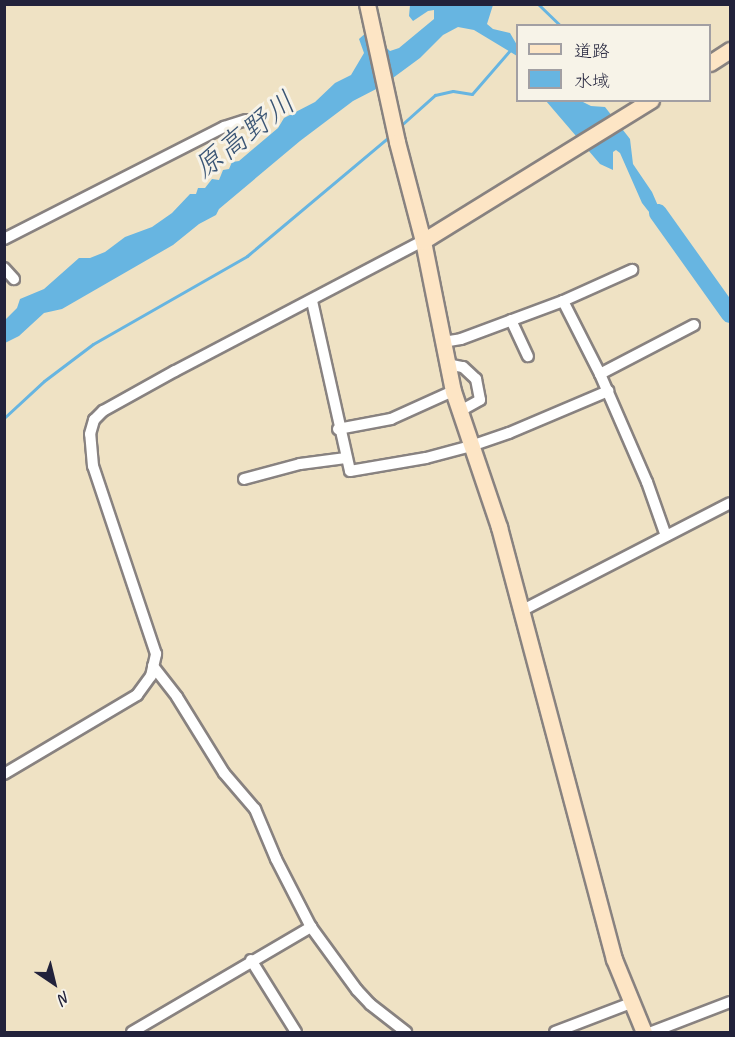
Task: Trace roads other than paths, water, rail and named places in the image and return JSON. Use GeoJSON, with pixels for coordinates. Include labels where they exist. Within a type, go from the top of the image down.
{"type":"FeatureCollection","features":[{"type":"Feature","properties":{"kind":"street"},"geometry":{"type":"LineString","coordinates":[[367,7],[397,142],[423,241],[453,391],[499,527],[614,959],[644,1032]]}},
{"type":"Feature","properties":{"kind":"street"},"geometry":{"type":"LineString","coordinates":[[711,62],[730,50]]}},
{"type":"Feature","properties":{"kind":"street"},"geometry":{"type":"LineString","coordinates":[[4,774],[137,695],[151,676],[156,654],[93,466],[90,434],[94,420],[103,411],[134,394],[423,241],[568,154],[648,102]]}},
{"type":"Feature","properties":{"kind":"street"},"geometry":{"type":"LineString","coordinates":[[4,239],[225,127],[246,120]]}},
{"type":"Feature","properties":{"kind":"street"},"geometry":{"type":"LineString","coordinates":[[4,268],[14,279]]}},
{"type":"Feature","properties":{"kind":"street"},"geometry":{"type":"LineString","coordinates":[[443,342],[461,339],[563,301],[632,270]]}},
{"type":"Feature","properties":{"kind":"street"},"geometry":{"type":"LineString","coordinates":[[312,301],[338,429],[350,471],[426,458],[471,446],[509,433],[608,392]]}},
{"type":"Feature","properties":{"kind":"street"},"geometry":{"type":"LineString","coordinates":[[563,301],[608,392],[647,482],[666,536]]}},
{"type":"Feature","properties":{"kind":"street"},"geometry":{"type":"LineString","coordinates":[[511,320],[528,356]]}},
{"type":"Feature","properties":{"kind":"street"},"geometry":{"type":"LineString","coordinates":[[600,374],[694,325]]}},
{"type":"Feature","properties":{"kind":"street"},"geometry":{"type":"LineString","coordinates":[[447,364],[456,364],[469,370],[478,387],[478,403],[460,411]]}},
{"type":"Feature","properties":{"kind":"street"},"geometry":{"type":"LineString","coordinates":[[338,429],[391,419],[453,391]]}},
{"type":"Feature","properties":{"kind":"street"},"geometry":{"type":"LineString","coordinates":[[244,479],[300,464],[346,458]]}},
{"type":"Feature","properties":{"kind":"street"},"geometry":{"type":"LineString","coordinates":[[521,611],[730,503]]}},
{"type":"Feature","properties":{"kind":"street"},"geometry":{"type":"LineString","coordinates":[[153,666],[177,697],[224,773],[255,809],[276,859],[311,927],[357,990],[370,1004],[406,1032]]}},
{"type":"Feature","properties":{"kind":"street"},"geometry":{"type":"LineString","coordinates":[[132,1032],[251,960],[311,927]]}},
{"type":"Feature","properties":{"kind":"street"},"geometry":{"type":"LineString","coordinates":[[251,960],[296,1032]]}},
{"type":"Feature","properties":{"kind":"street"},"geometry":{"type":"LineString","coordinates":[[652,1032],[730,1002]]}},
{"type":"Feature","properties":{"kind":"street"},"geometry":{"type":"LineString","coordinates":[[555,1032],[631,1003]]}},
{"type":"Feature","properties":{"kind":"water"},"geometry":{"type":"Polygon","coordinates":[[[410,5],[493,5],[487,24],[493,29],[510,33],[516,43],[516,55],[474,30],[458,27],[443,35],[420,58],[382,86],[353,101],[300,141],[219,209],[216,215],[199,224],[173,245],[62,309],[44,313],[19,336],[5,343],[5,320],[17,308],[20,299],[44,289],[79,258],[90,258],[105,252],[125,237],[152,227],[172,213],[190,194],[196,194],[198,188],[205,188],[212,179],[219,180],[223,170],[229,169],[232,162],[239,161],[278,128],[284,118],[315,102],[335,83],[351,75],[364,53],[359,39],[368,31],[390,51],[399,48],[434,19],[434,10],[428,11],[413,21],[409,16],[410,5]]]}},
{"type":"Feature","properties":{"kind":"water"},"geometry":{"type":"Polygon","coordinates":[[[547,102],[583,102],[591,106],[605,107],[630,139],[633,164],[652,192],[662,215],[682,240],[653,217],[642,203],[620,153],[616,150],[613,152],[613,170],[600,164],[547,102]]]}},
{"type":"Feature","properties":{"kind":"waterway"},"geometry":{"type":"LineString","coordinates":[[538,4],[559,24]]}},
{"type":"Feature","properties":{"kind":"waterway"},"geometry":{"type":"LineString","coordinates":[[398,128],[435,95],[453,91],[472,94],[511,49]]}},
{"type":"Feature","properties":{"kind":"waterway"},"geometry":{"type":"LineString","coordinates":[[4,418],[44,381],[93,344],[247,256],[391,135]]}},
{"type":"Feature","properties":{"kind":"waterway","name":"原高野川"},"geometry":{"type":"LineString","coordinates":[[658,213],[730,314]]}}]}
